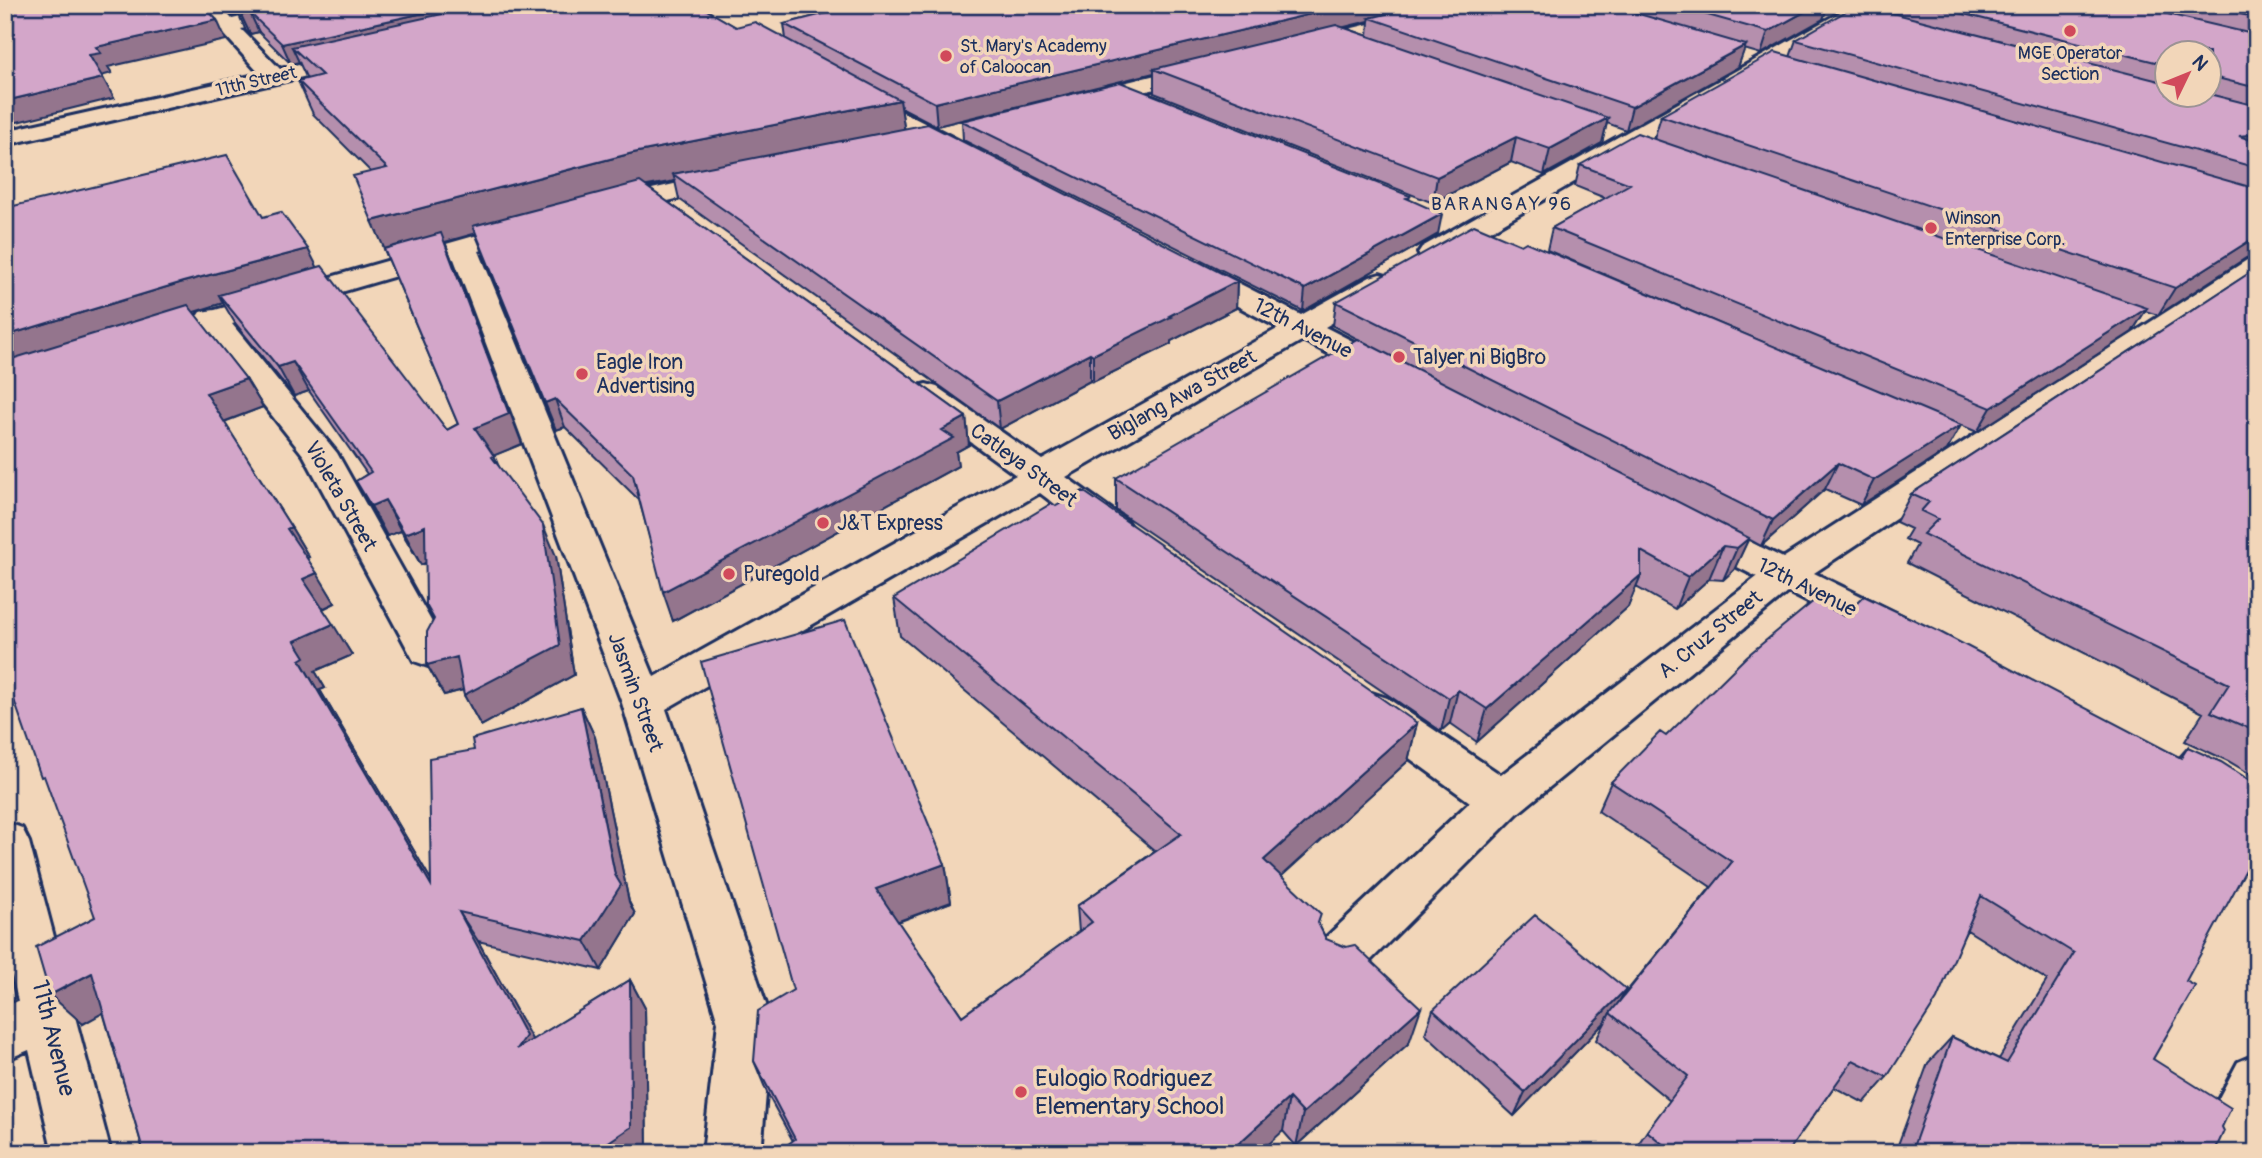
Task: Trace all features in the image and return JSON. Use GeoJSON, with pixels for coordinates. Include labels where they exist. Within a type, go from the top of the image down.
{"type":"FeatureCollection","features":[{"type":"Feature","properties":{"kind":"street"},"geometry":{"type":"LineString","coordinates":[[208,5],[275,77]]}},
{"type":"Feature","properties":{"kind":"street"},"geometry":{"type":"LineString","coordinates":[[226,26],[324,5]]}},
{"type":"Feature","properties":{"kind":"street"},"geometry":{"type":"LineString","coordinates":[[1282,51],[1471,5]]}},
{"type":"Feature","properties":{"kind":"street"},"geometry":{"type":"LineString","coordinates":[[1814,8],[1863,15]]}},
{"type":"Feature","properties":{"kind":"street","name":"Biglang Awa Street"},"geometry":{"type":"LineString","coordinates":[[643,703],[1405,269],[1484,236],[1629,141],[1764,65],[1863,15]]}},
{"type":"Feature","properties":{"kind":"street"},"geometry":{"type":"LineString","coordinates":[[1335,38],[1374,51]]}},
{"type":"Feature","properties":{"kind":"street","name":"11th Street"},"geometry":{"type":"LineString","coordinates":[[5,138],[370,55]]}},
{"type":"Feature","properties":{"kind":"street"},"geometry":{"type":"LineString","coordinates":[[1739,57],[1791,72]]}},
{"type":"Feature","properties":{"kind":"street"},"geometry":{"type":"LineString","coordinates":[[1067,104],[1228,64]]}},
{"type":"Feature","properties":{"kind":"street"},"geometry":{"type":"LineString","coordinates":[[837,85],[983,163]]}},
{"type":"Feature","properties":{"kind":"street"},"geometry":{"type":"LineString","coordinates":[[1120,90],[1158,106]]}},
{"type":"Feature","properties":{"kind":"street"},"geometry":{"type":"LineString","coordinates":[[894,146],[960,131]]}},
{"type":"Feature","properties":{"kind":"street"},"geometry":{"type":"LineString","coordinates":[[1604,132],[1655,150]]}},
{"type":"Feature","properties":{"kind":"street"},"geometry":{"type":"LineString","coordinates":[[585,214],[652,195],[746,176]]}},
{"type":"Feature","properties":{"kind":"street"},"geometry":{"type":"LineString","coordinates":[[652,195],[685,219]]}},
{"type":"Feature","properties":{"kind":"street"},"geometry":{"type":"LineString","coordinates":[[1434,216],[1484,236]]}},
{"type":"Feature","properties":{"kind":"street"},"geometry":{"type":"LineString","coordinates":[[121,347],[211,318],[558,221]]}},
{"type":"Feature","properties":{"kind":"street","name":"Jasmin Street"},"geometry":{"type":"LineString","coordinates":[[463,246],[643,703],[745,1022],[732,1153]]}},
{"type":"Feature","properties":{"kind":"street","name":"12th Avenue"},"geometry":{"type":"LineString","coordinates":[[1167,258],[1425,391]]}},
{"type":"Feature","properties":{"kind":"street","name":"A. Cruz Street"},"geometry":{"type":"LineString","coordinates":[[1339,958],[1502,800],[1783,576],[1945,469],[1968,444],[2147,324],[2257,265]]}},
{"type":"Feature","properties":{"kind":"street","name":"Violeta Street"},"geometry":{"type":"LineString","coordinates":[[211,318],[320,453],[428,651]]}},
{"type":"Feature","properties":{"kind":"street","name":"Catleya Street"},"geometry":{"type":"LineString","coordinates":[[906,380],[1140,547]]}},
{"type":"Feature","properties":{"kind":"street","name":"12th Avenue"},"geometry":{"type":"LineString","coordinates":[[1660,512],[1783,576],[1925,643]]}},
{"type":"Feature","properties":{"kind":"street"},"geometry":{"type":"LineString","coordinates":[[1344,690],[1502,800]]}},
{"type":"Feature","properties":{"kind":"street","name":"11th Avenue"},"geometry":{"type":"LineString","coordinates":[[5,842],[27,1024],[82,1153]]}},
{"type":"Feature","properties":{"kind":"street"},"geometry":{"type":"LineString","coordinates":[[2219,1153],[2257,1081]]}},
{"type":"Feature","properties":{"kind":"building"},"geometry":{"type":"Polygon","coordinates":[[[5,5],[203,5],[217,20],[96,47],[101,53],[89,55],[103,78],[5,101],[5,5]]]}},
{"type":"Feature","properties":{"kind":"building"},"geometry":{"type":"Polygon","coordinates":[[[265,5],[460,5],[282,44],[250,13],[241,15],[237,11],[265,5]]]}},
{"type":"Feature","properties":{"kind":"building"},"geometry":{"type":"Polygon","coordinates":[[[483,5],[698,5],[736,27],[755,22],[900,100],[633,153],[372,221],[353,176],[387,168],[298,81],[322,75],[292,47],[483,5]]]}},
{"type":"Feature","properties":{"kind":"building","name":"St. Mary's Academy of Caloocan"},"geometry":{"type":"Polygon","coordinates":[[[858,5],[1349,5],[935,103],[784,24],[858,5]]]}},
{"type":"Feature","properties":{"kind":"building"},"geometry":{"type":"Polygon","coordinates":[[[1422,5],[1608,5],[1746,45],[1632,107],[1370,18],[1422,5]]]}},
{"type":"Feature","properties":{"kind":"building"},"geometry":{"type":"Polygon","coordinates":[[[1672,5],[1817,5],[1768,32],[1672,5]]]}},
{"type":"Feature","properties":{"kind":"building"},"geometry":{"type":"Polygon","coordinates":[[[1861,5],[2154,80],[2154,108],[2224,108],[2224,98],[2257,106],[2257,134],[2239,136],[2257,142],[2257,168],[1796,40],[1861,5]]]}},
{"type":"Feature","properties":{"kind":"building"},"geometry":{"type":"Polygon","coordinates":[[[1928,5],[2129,5],[2257,35],[2257,88],[2224,80],[2224,38],[2154,38],[2154,62],[1928,5]]]}},
{"type":"Feature","properties":{"kind":"building"},"geometry":{"type":"Polygon","coordinates":[[[2203,5],[2257,5],[2257,18],[2203,5]]]}},
{"type":"Feature","properties":{"kind":"building"},"geometry":{"type":"Polygon","coordinates":[[[1336,25],[1608,118],[1550,149],[1516,137],[1437,177],[1154,69],[1336,25]]]}},
{"type":"Feature","properties":{"kind":"building"},"geometry":{"type":"Polygon","coordinates":[[[1775,52],[2257,189],[2257,236],[2175,288],[1661,116],[1775,52]]]}},
{"type":"Feature","properties":{"kind":"building"},"geometry":{"type":"Polygon","coordinates":[[[1120,82],[1410,196],[1406,198],[1442,214],[1305,289],[962,121],[1120,82]]]}},
{"type":"Feature","properties":{"kind":"building"},"geometry":{"type":"Polygon","coordinates":[[[928,124],[1237,281],[1169,316],[1171,317],[1093,355],[1090,353],[997,401],[673,174],[928,124]]]}},
{"type":"Feature","properties":{"kind":"building"},"geometry":{"type":"Polygon","coordinates":[[[1637,133],[2147,308],[1991,408],[1552,228],[1630,184],[1580,165],[1637,133]]]}},
{"type":"Feature","properties":{"kind":"building"},"geometry":{"type":"Polygon","coordinates":[[[227,155],[263,217],[281,212],[308,249],[183,282],[5,336],[5,208],[227,155]]]}},
{"type":"Feature","properties":{"kind":"building"},"geometry":{"type":"Polygon","coordinates":[[[640,182],[966,417],[942,430],[954,438],[663,592],[633,475],[555,399],[545,403],[473,226],[640,182]]]}},
{"type":"Feature","properties":{"kind":"building"},"geometry":{"type":"Polygon","coordinates":[[[1474,225],[1521,245],[1526,242],[1961,425],[1874,480],[1838,463],[1773,520],[1336,302],[1474,225]]]}},
{"type":"Feature","properties":{"kind":"building"},"geometry":{"type":"Polygon","coordinates":[[[441,233],[509,414],[475,428],[494,456],[492,457],[543,525],[560,645],[464,695],[457,657],[427,665],[427,632],[434,619],[426,605],[425,526],[405,534],[385,500],[371,506],[356,481],[371,472],[293,362],[278,367],[219,295],[322,266],[447,430],[458,424],[384,249],[441,233]]]}},
{"type":"Feature","properties":{"kind":"building"},"geometry":{"type":"Polygon","coordinates":[[[2257,268],[2257,732],[2211,712],[2229,684],[1923,534],[1938,519],[1921,511],[1929,502],[1911,494],[2257,268]]]}},
{"type":"Feature","properties":{"kind":"building"},"geometry":{"type":"Polygon","coordinates":[[[188,305],[246,379],[206,393],[291,527],[287,529],[317,573],[303,579],[333,624],[295,641],[305,657],[300,660],[431,885],[429,758],[474,750],[472,739],[581,707],[615,875],[621,885],[585,941],[459,912],[526,1036],[517,1049],[630,980],[631,1127],[592,1153],[144,1153],[92,973],[50,995],[36,947],[95,917],[5,674],[5,361],[188,305]]]}},
{"type":"Feature","properties":{"kind":"building"},"geometry":{"type":"Polygon","coordinates":[[[1358,339],[1749,538],[1737,548],[1723,546],[1688,577],[1641,551],[1641,575],[1487,709],[1458,690],[1449,698],[1116,478],[1358,339]]]}},
{"type":"Feature","properties":{"kind":"building"},"geometry":{"type":"Polygon","coordinates":[[[1083,491],[1417,723],[1264,860],[1321,914],[1318,923],[1326,939],[1346,947],[1354,945],[1421,1008],[1303,1113],[1289,1098],[1228,1153],[776,1153],[795,1139],[754,1061],[758,1011],[793,990],[701,662],[845,620],[945,864],[876,889],[962,1016],[1092,922],[1077,906],[1181,834],[894,598],[1052,503],[1056,506],[1083,491]]]}},
{"type":"Feature","properties":{"kind":"building"},"geometry":{"type":"Polygon","coordinates":[[[1864,596],[1940,632],[2181,758],[2188,747],[2221,762],[2257,785],[2257,849],[2186,981],[2195,986],[2153,1059],[2231,1108],[2214,1153],[1911,1153],[1952,1037],[2007,1063],[2074,953],[1981,896],[1937,999],[1887,1077],[1853,1060],[1787,1153],[1670,1153],[1671,1151],[1647,1131],[1688,1076],[1610,1013],[1732,862],[1611,782],[1660,732],[1666,736],[1747,656],[1815,600],[1844,616],[1864,596]]]}},
{"type":"Feature","properties":{"kind":"building"},"geometry":{"type":"Polygon","coordinates":[[[1535,915],[1626,989],[1525,1092],[1433,1010],[1535,915]]]}},
{"type":"Feature","properties":{"kind":"place","name":"MGE Operator Section"},"geometry":{"type":"Point","coordinates":[2070,31]}},
{"type":"Feature","properties":{"kind":"place","name":"St. Mary's Academy of Caloocan"},"geometry":{"type":"Point","coordinates":[946,56]}},
{"type":"Feature","properties":{"kind":"place","name":"Winson Enterprise Corp."},"geometry":{"type":"Point","coordinates":[1931,228]}},
{"type":"Feature","properties":{"kind":"place","name":"Talyer ni BigBro"},"geometry":{"type":"Point","coordinates":[1399,357]}},
{"type":"Feature","properties":{"kind":"place","name":"Eagle Iron Advertising"},"geometry":{"type":"Point","coordinates":[582,374]}},
{"type":"Feature","properties":{"kind":"place","name":"J&T Express"},"geometry":{"type":"Point","coordinates":[823,523]}},
{"type":"Feature","properties":{"kind":"place","name":"Puregold"},"geometry":{"type":"Point","coordinates":[729,574]}},
{"type":"Feature","properties":{"kind":"place","name":"Eulogio Rodriguez Elementary School"},"geometry":{"type":"Point","coordinates":[1021,1092]}},
{"type":"Feature","properties":{"kind":"district","name":"BARANGAY 96"},"geometry":{"type":"Point","coordinates":[1502,203]}}]}
